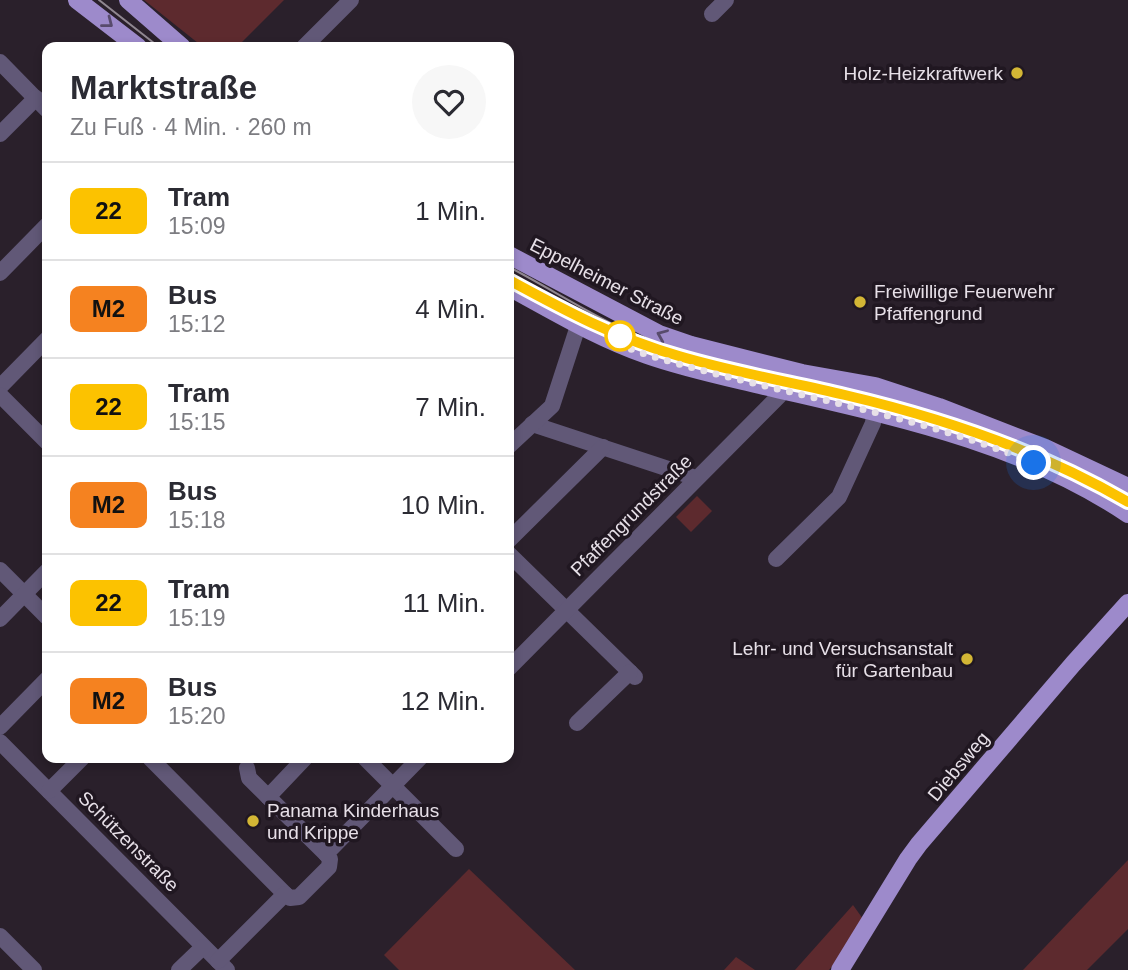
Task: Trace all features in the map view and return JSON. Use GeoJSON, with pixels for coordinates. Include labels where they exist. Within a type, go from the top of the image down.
{"type":"FeatureCollection","features":[{"type":"Feature","properties":{"kind":"main road"},"geometry":{"type":"LineString","coordinates":[[77,0],[132,42]]}},
{"type":"Feature","properties":{"kind":"main road"},"geometry":{"type":"LineString","coordinates":[[128,0],[176,42]]}},
{"type":"Feature","properties":{"kind":"main road","name":"Eppelheimer Straße"},"geometry":{"type":"LineString","coordinates":[[514,258],[637,323],[680,342],[802,373],[850,380],[939,407],[1045,448],[1128,486]]}},
{"type":"Feature","properties":{"kind":"main road"},"geometry":{"type":"LineString","coordinates":[[514,290],[578,326],[648,355],[967,437],[1072,481],[1128,514]]}},
{"type":"Feature","properties":{"kind":"main road"},"geometry":{"type":"LineString","coordinates":[[845,405],[850,380]]}},
{"type":"Feature","properties":{"kind":"main road"},"geometry":{"type":"LineString","coordinates":[[874,412],[881,396],[902,396]]}},
{"type":"Feature","properties":{"kind":"main road"},"geometry":{"type":"LineString","coordinates":[[1072,481],[1128,524]]}},
{"type":"Feature","properties":{"kind":"main road","name":"Diebsweg"},"geometry":{"type":"LineString","coordinates":[[839,970],[914,851],[1128,603]]}},
{"type":"Feature","properties":{"kind":"street"},"geometry":{"type":"LineString","coordinates":[[309,42],[351,0]]}},
{"type":"Feature","properties":{"kind":"street"},"geometry":{"type":"LineString","coordinates":[[712,15],[726,0]]}},
{"type":"Feature","properties":{"kind":"street"},"geometry":{"type":"LineString","coordinates":[[0,62],[42,104],[0,134]]}},
{"type":"Feature","properties":{"kind":"street"},"geometry":{"type":"LineString","coordinates":[[0,273],[42,230]]}},
{"type":"Feature","properties":{"kind":"street"},"geometry":{"type":"LineString","coordinates":[[514,441],[551,406],[578,326]]}},
{"type":"Feature","properties":{"kind":"street"},"geometry":{"type":"LineString","coordinates":[[0,387],[42,344]]}},
{"type":"Feature","properties":{"kind":"street","name":"Pfaffengrundstraße"},"geometry":{"type":"LineString","coordinates":[[514,663],[779,396],[780,390]]}},
{"type":"Feature","properties":{"kind":"street"},"geometry":{"type":"LineString","coordinates":[[0,395],[42,437]]}},
{"type":"Feature","properties":{"kind":"street"},"geometry":{"type":"LineString","coordinates":[[776,559],[839,496],[873,423],[874,412]]}},
{"type":"Feature","properties":{"kind":"street"},"geometry":{"type":"LineString","coordinates":[[532,424],[696,478]]}},
{"type":"Feature","properties":{"kind":"street"},"geometry":{"type":"LineString","coordinates":[[514,535],[603,447]]}},
{"type":"Feature","properties":{"kind":"street"},"geometry":{"type":"LineString","coordinates":[[514,559],[633,675],[577,723]]}},
{"type":"Feature","properties":{"kind":"street"},"geometry":{"type":"LineString","coordinates":[[0,570],[42,612]]}},
{"type":"Feature","properties":{"kind":"street"},"geometry":{"type":"LineString","coordinates":[[0,619],[42,576]]}},
{"type":"Feature","properties":{"kind":"street"},"geometry":{"type":"LineString","coordinates":[[0,727],[42,685]]}},
{"type":"Feature","properties":{"kind":"street","name":"Schützenstraße"},"geometry":{"type":"LineString","coordinates":[[0,742],[222,965]]}},
{"type":"Feature","properties":{"kind":"street"},"geometry":{"type":"LineString","coordinates":[[49,790],[77,763]]}},
{"type":"Feature","properties":{"kind":"street"},"geometry":{"type":"LineString","coordinates":[[155,763],[285,894],[290,898],[299,897],[329,867],[330,859],[249,778],[247,768]]}},
{"type":"Feature","properties":{"kind":"street"},"geometry":{"type":"LineString","coordinates":[[268,797],[300,763]]}},
{"type":"Feature","properties":{"kind":"street"},"geometry":{"type":"LineString","coordinates":[[370,763],[456,849]]}},
{"type":"Feature","properties":{"kind":"street"},"geometry":{"type":"LineString","coordinates":[[326,853],[415,763]]}},
{"type":"Feature","properties":{"kind":"street"},"geometry":{"type":"LineString","coordinates":[[222,965],[285,894]]}},
{"type":"Feature","properties":{"kind":"street"},"geometry":{"type":"LineString","coordinates":[[0,936],[34,970]]}},
{"type":"Feature","properties":{"kind":"street"},"geometry":{"type":"LineString","coordinates":[[179,970],[203,947]]}},
{"type":"Feature","properties":{"kind":"shaded area"},"geometry":{"type":"Polygon","coordinates":[[[144,0],[284,0],[242,42],[197,42],[144,0]]]}},
{"type":"Feature","properties":{"kind":"shaded area"},"geometry":{"type":"Polygon","coordinates":[[[697,496],[712,511],[691,532],[676,517],[697,496]]]}},
{"type":"Feature","properties":{"kind":"shaded area"},"geometry":{"type":"Polygon","coordinates":[[[1128,860],[1128,929],[1087,970],[1023,970],[1128,860]]]}},
{"type":"Feature","properties":{"kind":"shaded area"},"geometry":{"type":"Polygon","coordinates":[[[469,869],[575,970],[399,970],[384,955],[469,869]]]}},
{"type":"Feature","properties":{"kind":"shaded area"},"geometry":{"type":"Polygon","coordinates":[[[853,905],[863,919],[862,927],[829,970],[795,970],[853,905]]]}},
{"type":"Feature","properties":{"kind":"shaded area"},"geometry":{"type":"Polygon","coordinates":[[[736,957],[755,970],[724,970],[736,957]]]}},
{"type":"Feature","properties":{"kind":"tram line"},"geometry":{"type":"LineString","coordinates":[[99,0],[153,42]]}},
{"type":"Feature","properties":{"kind":"tram line"},"geometry":{"type":"LineString","coordinates":[[514,270],[640,337],[683,351],[882,399],[955,421],[1061,462],[1128,496]]}},
{"type":"Feature","properties":{"kind":"tram line"},"geometry":{"type":"LineString","coordinates":[[514,283],[582,320],[615,334]]}},
{"type":"Feature","properties":{"kind":"tram line","name":"22"},"geometry":{"type":"LineString","coordinates":[[514,283],[608,331],[679,356],[929,418],[1048,461],[1128,502]]}},
{"type":"Feature","properties":{"kind":"place","name":"Holz-Heizkraftwerk"},"geometry":{"type":"Point","coordinates":[1017,73]}},
{"type":"Feature","properties":{"kind":"place","name":"Freiwillige Feuerwehr Pfaffengrund"},"geometry":{"type":"Point","coordinates":[860,302]}},
{"type":"Feature","properties":{"kind":"place","name":"Lehr- und Versuchsanstalt für Gartenbau"},"geometry":{"type":"Point","coordinates":[967,659]}},
{"type":"Feature","properties":{"kind":"place","name":"Panama Kinderhaus und Krippe"},"geometry":{"type":"Point","coordinates":[253,821]}},
{"type":"Feature","properties":{"kind":"route"},"geometry":{"type":"LineString","coordinates":[[620,336],[616,344],[685,367],[967,437],[1034,463]]}}]}
